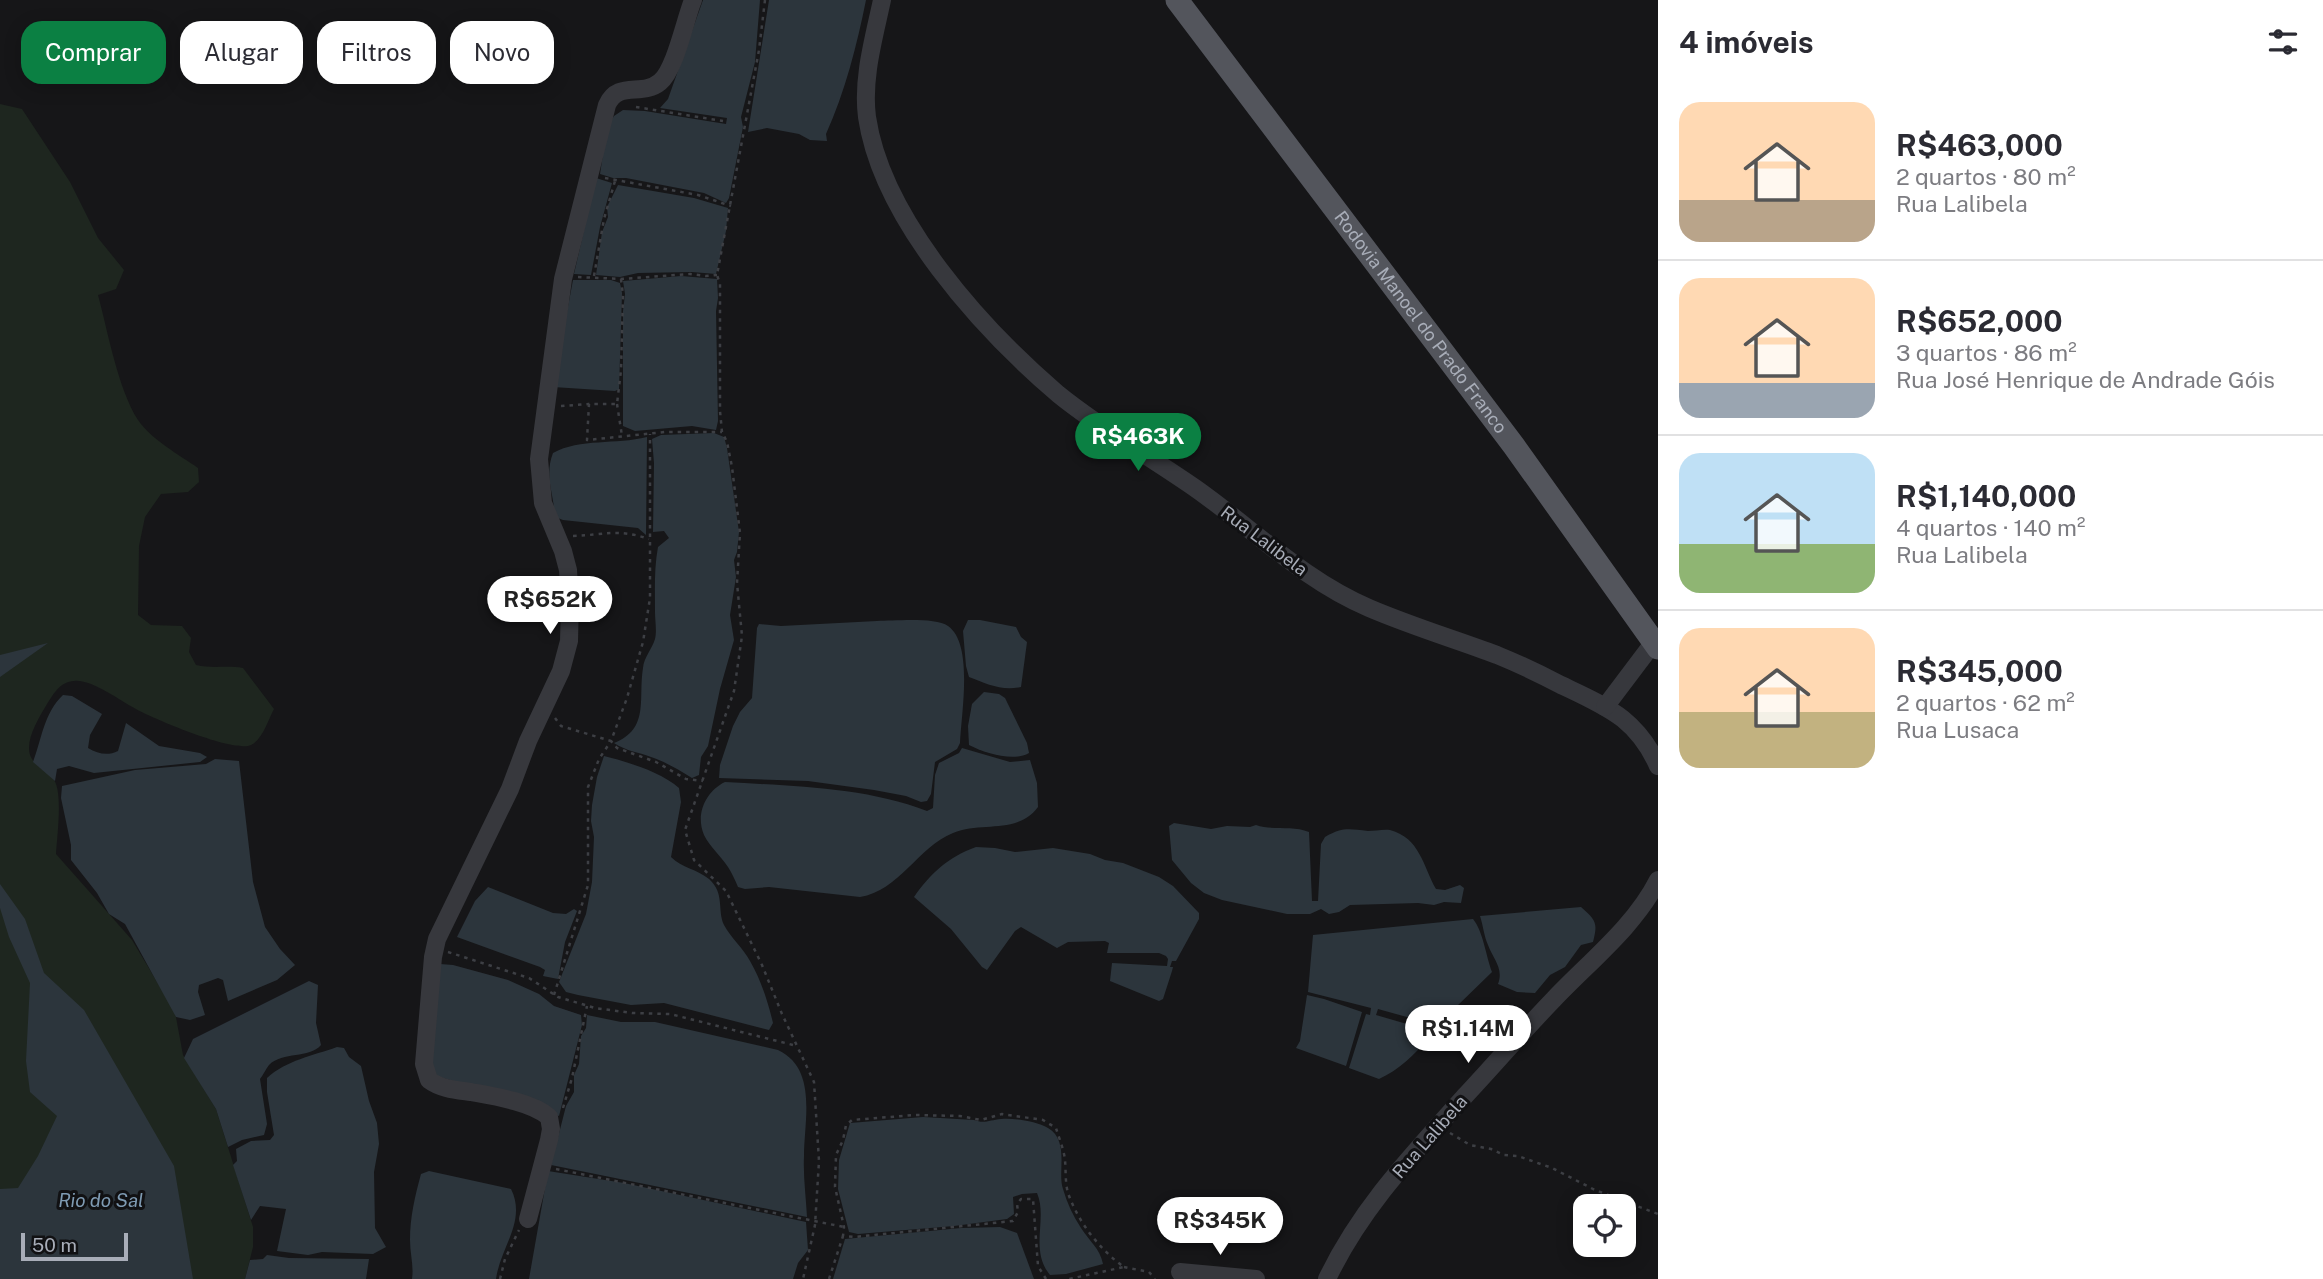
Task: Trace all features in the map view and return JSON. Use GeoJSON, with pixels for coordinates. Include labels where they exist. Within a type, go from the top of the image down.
{"type":"FeatureCollection","features":[{"type":"Feature","properties":{"kind":"main road","name":"Rodovia Manoel do Prado Franco"},"geometry":{"type":"LineString","coordinates":[[1177,0],[1514,446],[1656,645]]}},
{"type":"Feature","properties":{"kind":"street"},"geometry":{"type":"LineString","coordinates":[[528,1219],[551,1129],[549,1116],[538,1110],[492,1097],[441,1087],[427,1078],[424,1064],[434,948],[440,929],[510,789],[566,655],[571,623],[568,570],[546,514],[539,480],[539,458],[564,277],[608,102],[617,92],[654,86],[664,78],[672,63],[693,0]]}},
{"type":"Feature","properties":{"kind":"street","name":"Rua Lalibela"},"geometry":{"type":"LineString","coordinates":[[882,0],[871,50],[866,91],[867,117],[882,171],[890,190],[930,256],[967,304],[1013,350],[1058,393],[1086,415],[1195,488],[1308,574],[1367,608],[1500,656],[1605,707],[1622,718],[1642,738],[1658,766]]}},
{"type":"Feature","properties":{"kind":"street"},"geometry":{"type":"LineString","coordinates":[[1605,707],[1656,645]]}},
{"type":"Feature","properties":{"kind":"street","name":"Rua Lalibela"},"geometry":{"type":"LineString","coordinates":[[1327,1279],[1355,1227],[1381,1192],[1550,1003],[1625,925],[1646,900],[1658,880]]}},
{"type":"Feature","properties":{"kind":"street"},"geometry":{"type":"LineString","coordinates":[[1339,1254],[1342,1279]]}},
{"type":"Feature","properties":{"kind":"street"},"geometry":{"type":"LineString","coordinates":[[1180,1272],[1256,1279]]}},
{"type":"Feature","properties":{"kind":"path"},"geometry":{"type":"LineString","coordinates":[[765,0],[759,50],[718,275],[718,385],[722,432],[733,467],[740,533],[737,583],[742,636],[734,691],[685,830],[694,860],[726,891],[814,1083],[819,1161],[816,1222],[803,1279]]}},
{"type":"Feature","properties":{"kind":"path"},"geometry":{"type":"LineString","coordinates":[[608,102],[723,121]]}},
{"type":"Feature","properties":{"kind":"path"},"geometry":{"type":"LineString","coordinates":[[590,174],[698,195],[732,206]]}},
{"type":"Feature","properties":{"kind":"path"},"geometry":{"type":"LineString","coordinates":[[593,278],[601,231],[615,181]]}},
{"type":"Feature","properties":{"kind":"path"},"geometry":{"type":"LineString","coordinates":[[564,277],[621,279],[691,274],[718,275]]}},
{"type":"Feature","properties":{"kind":"path"},"geometry":{"type":"LineString","coordinates":[[621,279],[621,370],[617,404],[622,437]]}},
{"type":"Feature","properties":{"kind":"path"},"geometry":{"type":"LineString","coordinates":[[589,404],[587,440],[698,430],[722,432]]}},
{"type":"Feature","properties":{"kind":"path"},"geometry":{"type":"LineString","coordinates":[[547,407],[617,404]]}},
{"type":"Feature","properties":{"kind":"path"},"geometry":{"type":"LineString","coordinates":[[554,995],[589,885],[588,787],[599,759],[611,741],[643,642],[650,598],[650,434]]}},
{"type":"Feature","properties":{"kind":"path"},"geometry":{"type":"LineString","coordinates":[[556,537],[587,536],[612,531],[649,539]]}},
{"type":"Feature","properties":{"kind":"path"},"geometry":{"type":"LineString","coordinates":[[548,698],[553,716],[561,726],[611,741],[617,748],[656,762],[686,779],[703,781]]}},
{"type":"Feature","properties":{"kind":"path"},"geometry":{"type":"LineString","coordinates":[[434,948],[529,978],[554,995],[587,1006],[632,1013],[670,1014],[797,1046]]}},
{"type":"Feature","properties":{"kind":"path"},"geometry":{"type":"LineString","coordinates":[[551,1129],[558,1121],[565,1102],[587,1006]]}},
{"type":"Feature","properties":{"kind":"path"},"geometry":{"type":"LineString","coordinates":[[829,1279],[844,1227],[837,1202],[836,1155],[846,1125],[852,1120],[915,1115],[960,1116],[981,1120],[1002,1114],[1043,1121],[1056,1128],[1065,1157],[1068,1194],[1084,1224],[1109,1257],[1124,1267],[1149,1272],[1155,1279]]}},
{"type":"Feature","properties":{"kind":"path"},"geometry":{"type":"LineString","coordinates":[[1438,1126],[1470,1145],[1491,1149],[1504,1156],[1518,1156],[1552,1168],[1595,1190],[1658,1213]]}},
{"type":"Feature","properties":{"kind":"path"},"geometry":{"type":"LineString","coordinates":[[543,1166],[844,1227]]}},
{"type":"Feature","properties":{"kind":"path"},"geometry":{"type":"LineString","coordinates":[[843,1236],[1013,1221],[1021,1199],[1033,1199],[1038,1266],[1046,1279]]}},
{"type":"Feature","properties":{"kind":"path"},"geometry":{"type":"LineString","coordinates":[[500,1279],[505,1259],[528,1219]]}},
{"type":"Feature","properties":{"kind":"path"},"geometry":{"type":"LineString","coordinates":[[1069,1279],[1124,1267]]}},
{"type":"Feature","properties":{"kind":"shaded area"},"geometry":{"type":"Polygon","coordinates":[[[0,104],[22,109],[70,182],[98,238],[124,270],[116,289],[98,295],[114,360],[138,420],[150,434],[198,468],[199,482],[188,492],[161,494],[145,517],[139,546],[138,615],[151,625],[182,626],[191,638],[189,652],[196,665],[243,668],[274,709],[259,738],[251,745],[242,746],[212,740],[176,727],[89,683],[74,681],[61,686],[52,696],[35,725],[29,748],[32,759],[51,776],[57,786],[59,816],[56,854],[132,940],[175,1012],[183,1055],[216,1109],[253,1227],[253,1247],[245,1279],[0,1279],[0,104]]]}},
{"type":"Feature","properties":{"kind":"water"},"geometry":{"type":"Polygon","coordinates":[[[703,0],[760,0],[755,62],[741,117],[743,127],[726,203],[704,193],[600,174],[607,128],[614,116],[623,110],[726,124],[727,118],[660,108],[668,99],[703,0]]]}},
{"type":"Feature","properties":{"kind":"water"},"geometry":{"type":"Polygon","coordinates":[[[769,0],[866,0],[850,68],[826,134],[827,141],[810,140],[799,134],[767,128],[748,132],[769,0]]]}},
{"type":"Feature","properties":{"kind":"water"},"geometry":{"type":"Polygon","coordinates":[[[596,178],[612,183],[591,275],[574,274],[596,178]]]}},
{"type":"Feature","properties":{"kind":"water"},"geometry":{"type":"Polygon","coordinates":[[[618,185],[694,198],[728,208],[726,231],[716,274],[638,273],[620,277],[596,275],[602,232],[608,217],[607,207],[618,185]]]}},
{"type":"Feature","properties":{"kind":"water"},"geometry":{"type":"Polygon","coordinates":[[[681,276],[717,279],[716,430],[692,426],[635,431],[623,426],[623,281],[681,276]]]}},
{"type":"Feature","properties":{"kind":"water"},"geometry":{"type":"Polygon","coordinates":[[[573,280],[611,280],[620,283],[619,389],[615,391],[553,387],[573,280]]]}},
{"type":"Feature","properties":{"kind":"water"},"geometry":{"type":"Polygon","coordinates":[[[714,433],[724,437],[727,448],[739,532],[730,615],[734,640],[708,746],[701,757],[699,775],[692,778],[662,761],[614,743],[633,730],[638,721],[644,664],[656,636],[655,579],[658,547],[669,538],[664,531],[653,532],[652,439],[661,435],[714,433]]]}},
{"type":"Feature","properties":{"kind":"water"},"geometry":{"type":"Polygon","coordinates":[[[647,437],[646,535],[638,528],[555,517],[549,477],[553,453],[586,443],[647,437]]]}},
{"type":"Feature","properties":{"kind":"water"},"geometry":{"type":"Polygon","coordinates":[[[924,620],[942,623],[956,635],[961,648],[964,681],[960,743],[957,749],[935,762],[931,794],[927,801],[808,781],[719,778],[720,765],[733,726],[752,698],[759,624],[781,626],[924,620]]]}},
{"type":"Feature","properties":{"kind":"water"},"geometry":{"type":"Polygon","coordinates":[[[968,620],[1016,627],[1027,642],[1021,687],[1001,687],[969,677],[963,631],[968,620]]]}},
{"type":"Feature","properties":{"kind":"water"},"geometry":{"type":"Polygon","coordinates":[[[48,643],[0,677],[0,655],[48,643]]]}},
{"type":"Feature","properties":{"kind":"water"},"geometry":{"type":"Polygon","coordinates":[[[984,692],[999,694],[1005,698],[1027,743],[1029,753],[1007,757],[969,745],[968,726],[972,704],[984,692]]]}},
{"type":"Feature","properties":{"kind":"water"},"geometry":{"type":"Polygon","coordinates":[[[63,695],[72,696],[102,714],[90,735],[88,748],[96,752],[107,754],[118,751],[126,723],[159,746],[200,753],[207,757],[200,762],[94,773],[69,766],[57,769],[55,781],[33,762],[48,718],[63,695]]]}},
{"type":"Feature","properties":{"kind":"water"},"geometry":{"type":"Polygon","coordinates":[[[962,748],[1010,762],[1030,760],[1037,783],[1038,807],[1030,816],[1020,821],[953,833],[929,848],[897,878],[874,893],[860,897],[769,887],[738,887],[728,867],[704,835],[701,819],[704,804],[712,791],[725,782],[854,792],[927,811],[933,808],[935,775],[939,763],[959,753],[962,748]]]}},
{"type":"Feature","properties":{"kind":"water"},"geometry":{"type":"Polygon","coordinates":[[[604,756],[654,772],[679,788],[681,802],[671,857],[714,884],[724,925],[747,956],[764,991],[773,1023],[769,1030],[664,1003],[631,1005],[578,995],[566,992],[559,982],[586,914],[592,882],[592,805],[604,756]]]}},
{"type":"Feature","properties":{"kind":"water"},"geometry":{"type":"Polygon","coordinates":[[[215,759],[239,761],[253,882],[265,927],[295,965],[277,980],[228,1001],[223,980],[218,978],[199,985],[198,992],[205,1015],[190,1020],[176,1017],[125,924],[109,914],[97,893],[71,860],[71,845],[61,798],[62,786],[135,770],[206,764],[215,759]]]}},
{"type":"Feature","properties":{"kind":"water"},"geometry":{"type":"Polygon","coordinates":[[[1174,823],[1211,829],[1256,825],[1309,832],[1312,901],[1318,901],[1321,844],[1325,837],[1346,829],[1390,830],[1408,839],[1414,846],[1436,889],[1445,890],[1460,885],[1464,888],[1461,903],[1350,905],[1339,912],[1329,914],[1321,909],[1310,914],[1287,914],[1222,900],[1204,893],[1191,883],[1172,860],[1169,826],[1174,823]]]}},
{"type":"Feature","properties":{"kind":"water"},"geometry":{"type":"Polygon","coordinates":[[[976,847],[1015,852],[1053,848],[1090,854],[1123,863],[1159,877],[1173,886],[1199,913],[1199,919],[1176,961],[1172,961],[1170,967],[1173,967],[1163,999],[1159,1001],[1110,981],[1112,963],[1167,966],[1166,956],[1159,953],[1107,953],[1109,943],[1105,941],[1068,942],[1057,948],[1021,927],[1015,931],[987,970],[982,967],[951,929],[914,897],[941,867],[976,847]]]}},
{"type":"Feature","properties":{"kind":"water","name":"Rio do Sal"},"geometry":{"type":"Polygon","coordinates":[[[0,884],[25,919],[44,973],[84,1010],[174,1166],[193,1279],[0,1279],[0,1189],[18,1188],[38,1156],[57,1116],[30,1092],[26,1061],[30,983],[9,937],[0,908],[0,884]]]}},
{"type":"Feature","properties":{"kind":"water"},"geometry":{"type":"Polygon","coordinates":[[[488,887],[553,913],[566,914],[574,909],[577,911],[565,942],[558,979],[543,976],[545,970],[540,967],[457,937],[475,901],[488,887]]]}},
{"type":"Feature","properties":{"kind":"water"},"geometry":{"type":"Polygon","coordinates":[[[1581,907],[1595,922],[1593,942],[1581,945],[1565,967],[1550,975],[1535,993],[1517,992],[1498,984],[1499,968],[1487,942],[1480,916],[1581,907]]]}},
{"type":"Feature","properties":{"kind":"water"},"geometry":{"type":"Polygon","coordinates":[[[1473,919],[1482,937],[1492,972],[1456,1007],[1432,1024],[1378,1009],[1376,1015],[1424,1029],[1429,1038],[1406,1062],[1379,1079],[1349,1068],[1366,1014],[1370,1015],[1371,1008],[1308,992],[1313,935],[1473,919]]]}},
{"type":"Feature","properties":{"kind":"water"},"geometry":{"type":"Polygon","coordinates":[[[440,964],[508,980],[539,994],[554,1006],[581,1015],[582,1025],[559,1116],[530,1104],[430,1074],[440,964]]]}},
{"type":"Feature","properties":{"kind":"water"},"geometry":{"type":"Polygon","coordinates":[[[309,981],[318,985],[316,1023],[321,1045],[310,1052],[281,1058],[269,1065],[260,1079],[267,1124],[264,1135],[242,1140],[228,1147],[216,1109],[184,1058],[193,1039],[309,981]]]}},
{"type":"Feature","properties":{"kind":"water"},"geometry":{"type":"Polygon","coordinates":[[[1307,995],[1362,1012],[1346,1066],[1296,1048],[1300,1041],[1307,995]]]}},
{"type":"Feature","properties":{"kind":"water"},"geometry":{"type":"Polygon","coordinates":[[[587,1015],[621,1022],[655,1022],[778,1050],[791,1059],[799,1070],[806,1097],[804,1164],[807,1217],[551,1165],[566,1106],[574,1092],[574,1075],[579,1064],[581,1036],[586,1028],[587,1015]]]}},
{"type":"Feature","properties":{"kind":"water"},"geometry":{"type":"Polygon","coordinates":[[[337,1047],[344,1048],[349,1057],[361,1066],[377,1123],[379,1144],[374,1172],[375,1228],[386,1247],[373,1254],[322,1252],[308,1255],[277,1251],[286,1209],[260,1206],[251,1220],[233,1165],[237,1161],[236,1149],[251,1141],[270,1140],[274,1135],[267,1078],[291,1063],[337,1047]]]}},
{"type":"Feature","properties":{"kind":"water"},"geometry":{"type":"Polygon","coordinates":[[[923,1117],[981,1122],[1013,1119],[1048,1128],[1059,1141],[1063,1189],[1068,1204],[1103,1264],[1066,1274],[1050,1275],[1041,1255],[1041,1213],[1037,1193],[1013,1197],[1014,1214],[1007,1219],[858,1234],[849,1232],[838,1189],[839,1160],[850,1123],[923,1117]]]}},
{"type":"Feature","properties":{"kind":"water"},"geometry":{"type":"Polygon","coordinates":[[[429,1171],[511,1189],[516,1212],[496,1279],[412,1279],[412,1215],[421,1174],[429,1171]]]}},
{"type":"Feature","properties":{"kind":"water"},"geometry":{"type":"Polygon","coordinates":[[[548,1171],[624,1183],[806,1222],[808,1250],[798,1263],[793,1279],[529,1279],[548,1171]]]}},
{"type":"Feature","properties":{"kind":"water"},"geometry":{"type":"Polygon","coordinates":[[[1000,1227],[1017,1233],[1034,1279],[833,1279],[845,1239],[1000,1227]]]}},
{"type":"Feature","properties":{"kind":"water"},"geometry":{"type":"Polygon","coordinates":[[[267,1255],[289,1258],[369,1259],[366,1279],[245,1279],[250,1260],[263,1259],[267,1255]]]}}]}
